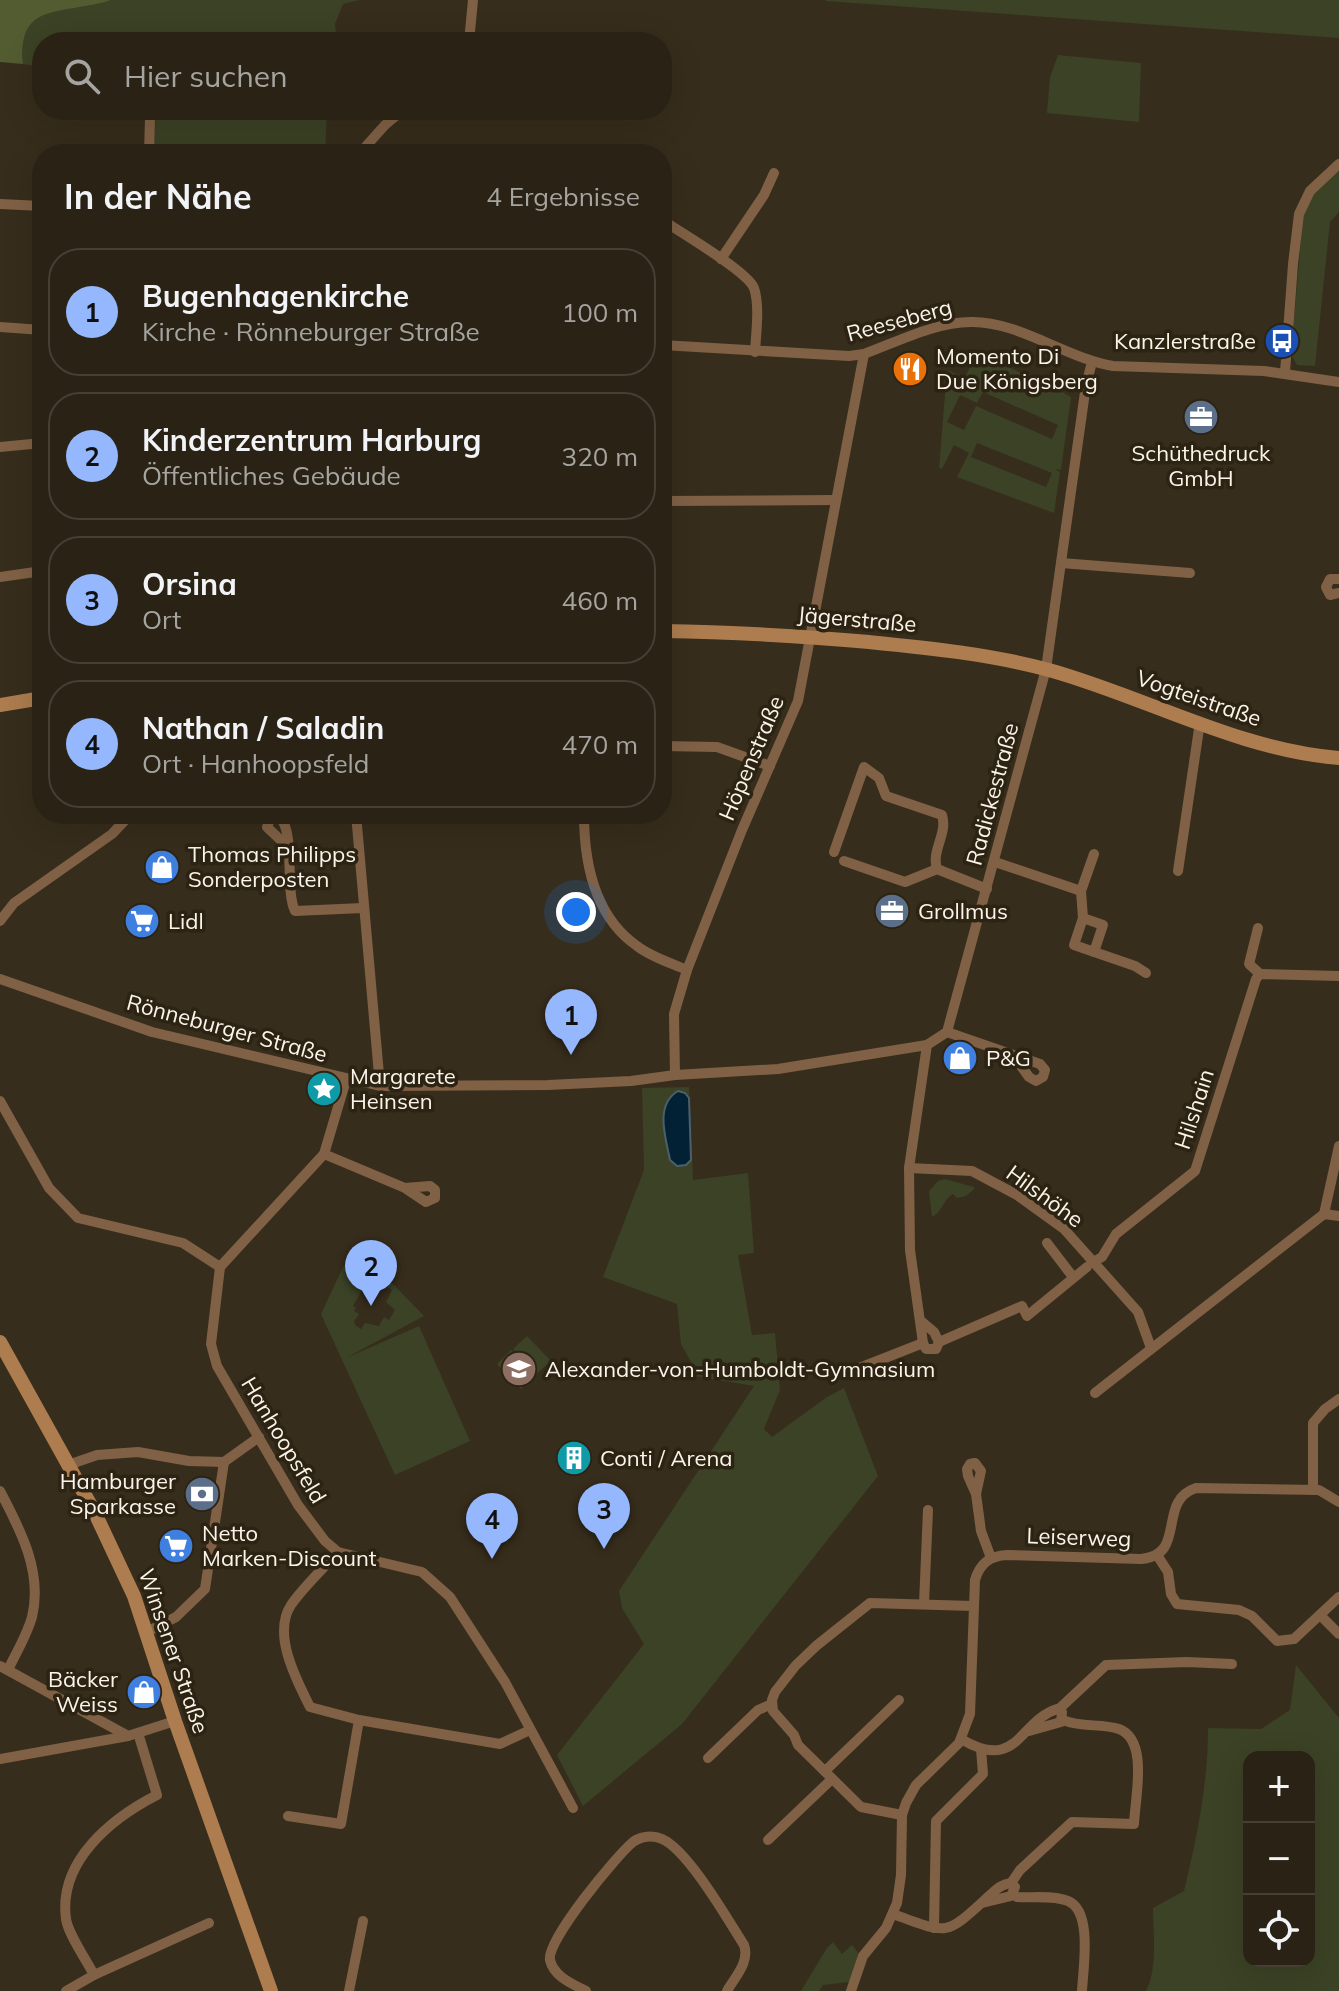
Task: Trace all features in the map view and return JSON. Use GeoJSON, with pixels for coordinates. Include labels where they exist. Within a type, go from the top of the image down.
{"type":"FeatureCollection","features":[{"type":"Feature","properties":{"kind":"street"},"geometry":{"type":"LineString","coordinates":[[470,32],[473,0]]}},
{"type":"Feature","properties":{"kind":"street"},"geometry":{"type":"LineString","coordinates":[[149,144],[150,120]]}},
{"type":"Feature","properties":{"kind":"street"},"geometry":{"type":"LineString","coordinates":[[368,144],[392,120]]}},
{"type":"Feature","properties":{"kind":"street"},"geometry":{"type":"LineString","coordinates":[[1285,372],[1299,214],[1310,191],[1339,164]]}},
{"type":"Feature","properties":{"kind":"street"},"geometry":{"type":"LineString","coordinates":[[721,259],[764,195],[774,173]]}},
{"type":"Feature","properties":{"kind":"street"},"geometry":{"type":"LineString","coordinates":[[0,204],[32,206]]}},
{"type":"Feature","properties":{"kind":"street"},"geometry":{"type":"LineString","coordinates":[[672,227],[721,259],[754,287],[755,352]]}},
{"type":"Feature","properties":{"kind":"street","name":"Reeseberg"},"geometry":{"type":"LineString","coordinates":[[672,346],[849,356],[864,354],[929,331],[971,322],[1014,332],[1092,362]]}},
{"type":"Feature","properties":{"kind":"street"},"geometry":{"type":"LineString","coordinates":[[0,327],[32,329]]}},
{"type":"Feature","properties":{"kind":"street","name":"Höpenstraße"},"geometry":{"type":"LineString","coordinates":[[675,1075],[674,1014],[687,970],[742,830],[798,701],[864,354]]}},
{"type":"Feature","properties":{"kind":"street"},"geometry":{"type":"LineString","coordinates":[[1092,362],[1113,366],[1285,372],[1339,382]]}},
{"type":"Feature","properties":{"kind":"street","name":"Radickestraße"},"geometry":{"type":"LineString","coordinates":[[947,1032],[1046,669],[1092,362]]}},
{"type":"Feature","properties":{"kind":"street"},"geometry":{"type":"LineString","coordinates":[[0,447],[32,444]]}},
{"type":"Feature","properties":{"kind":"street"},"geometry":{"type":"LineString","coordinates":[[672,501],[835,500]]}},
{"type":"Feature","properties":{"kind":"street"},"geometry":{"type":"LineString","coordinates":[[1061,563],[1190,573]]}},
{"type":"Feature","properties":{"kind":"street"},"geometry":{"type":"LineString","coordinates":[[0,577],[32,572]]}},
{"type":"Feature","properties":{"kind":"street"},"geometry":{"type":"LineString","coordinates":[[1339,579],[1330,579],[1326,590],[1333,596],[1339,593]]}},
{"type":"Feature","properties":{"kind":"street","name":"Jägerstraße"},"geometry":{"type":"LineString","coordinates":[[672,631],[811,637],[940,648],[1046,669]]}},
{"type":"Feature","properties":{"kind":"street","name":"Vogteistraße"},"geometry":{"type":"LineString","coordinates":[[1046,669],[1296,753],[1339,758]]}},
{"type":"Feature","properties":{"kind":"street"},"geometry":{"type":"LineString","coordinates":[[0,705],[32,700]]}},
{"type":"Feature","properties":{"kind":"street"},"geometry":{"type":"LineString","coordinates":[[1178,871],[1200,722]]}},
{"type":"Feature","properties":{"kind":"street"},"geometry":{"type":"LineString","coordinates":[[672,746],[717,747],[770,766]]}},
{"type":"Feature","properties":{"kind":"street"},"geometry":{"type":"LineString","coordinates":[[834,852],[864,767],[879,778],[886,796],[942,815],[945,825],[935,858],[937,869]]}},
{"type":"Feature","properties":{"kind":"street"},"geometry":{"type":"LineString","coordinates":[[0,921],[14,903],[112,834],[122,824]]}},
{"type":"Feature","properties":{"kind":"street"},"geometry":{"type":"LineString","coordinates":[[357,824],[380,1086]]}},
{"type":"Feature","properties":{"kind":"street"},"geometry":{"type":"LineString","coordinates":[[584,824],[585,858],[602,905],[635,945],[687,970]]}},
{"type":"Feature","properties":{"kind":"street"},"geometry":{"type":"LineString","coordinates":[[287,846],[291,903],[295,911],[363,908]]}},
{"type":"Feature","properties":{"kind":"street"},"geometry":{"type":"LineString","coordinates":[[1094,854],[1081,891],[1083,918],[1074,945],[1146,973]]}},
{"type":"Feature","properties":{"kind":"street"},"geometry":{"type":"LineString","coordinates":[[844,861],[905,882],[937,869],[987,889]]}},
{"type":"Feature","properties":{"kind":"street"},"geometry":{"type":"LineString","coordinates":[[995,862],[1081,891]]}},
{"type":"Feature","properties":{"kind":"street"},"geometry":{"type":"LineString","coordinates":[[1083,918],[1103,925],[1094,952]]}},
{"type":"Feature","properties":{"kind":"street","name":"Hilshain"},"geometry":{"type":"LineString","coordinates":[[1090,1265],[1102,1257],[1116,1234],[1195,1171],[1260,974],[1249,964],[1258,928]]}},
{"type":"Feature","properties":{"kind":"street"},"geometry":{"type":"LineString","coordinates":[[1260,974],[1339,976]]}},
{"type":"Feature","properties":{"kind":"street","name":"Rönneburger Straße"},"geometry":{"type":"LineString","coordinates":[[0,979],[152,1032],[380,1086],[631,1081],[675,1075],[778,1069],[927,1045]]}},
{"type":"Feature","properties":{"kind":"street"},"geometry":{"type":"LineString","coordinates":[[1014,1056],[947,1032],[927,1045],[909,1168],[910,1250],[923,1343],[926,1349],[936,1349],[939,1342],[1022,1306],[1027,1316],[1090,1265]]}},
{"type":"Feature","properties":{"kind":"street"},"geometry":{"type":"LineString","coordinates":[[0,1101],[49,1188],[78,1218],[183,1243],[220,1267],[324,1154],[346,1080]]}},
{"type":"Feature","properties":{"kind":"street"},"geometry":{"type":"LineString","coordinates":[[1095,1393],[1324,1214],[1339,1146]]}},
{"type":"Feature","properties":{"kind":"street"},"geometry":{"type":"LineString","coordinates":[[324,1154],[405,1188]]}},
{"type":"Feature","properties":{"kind":"street","name":"Hilshöhe"},"geometry":{"type":"LineString","coordinates":[[909,1168],[972,1171],[1017,1195],[1064,1229],[1090,1265],[1138,1312],[1151,1348]]}},
{"type":"Feature","properties":{"kind":"street"},"geometry":{"type":"LineString","coordinates":[[1324,1214],[1339,1216]]}},
{"type":"Feature","properties":{"kind":"street"},"geometry":{"type":"LineString","coordinates":[[1047,1243],[1073,1277]]}},
{"type":"Feature","properties":{"kind":"street","name":"Hanhoopsfeld"},"geometry":{"type":"LineString","coordinates":[[220,1267],[211,1344],[217,1366],[314,1528],[338,1552]]}},
{"type":"Feature","properties":{"kind":"street"},"geometry":{"type":"LineString","coordinates":[[921,1321],[934,1332],[939,1342]]}},
{"type":"Feature","properties":{"kind":"street","name":"Winsener Straße"},"geometry":{"type":"LineString","coordinates":[[0,1342],[118,1560],[147,1632],[175,1721],[271,1991]]}},
{"type":"Feature","properties":{"kind":"street"},"geometry":{"type":"LineString","coordinates":[[844,1374],[923,1343]]}},
{"type":"Feature","properties":{"kind":"street"},"geometry":{"type":"LineString","coordinates":[[1339,1399],[1313,1423],[1313,1490],[1327,1493],[1339,1502]]}},
{"type":"Feature","properties":{"kind":"street"},"geometry":{"type":"LineString","coordinates":[[68,1465],[112,1452],[224,1462],[259,1437]]}},
{"type":"Feature","properties":{"kind":"street"},"geometry":{"type":"LineString","coordinates":[[147,1632],[176,1617],[205,1589],[224,1462]]}},
{"type":"Feature","properties":{"kind":"street","name":"Leiserweg"},"geometry":{"type":"LineString","coordinates":[[991,1558],[1007,1555],[1141,1559],[1157,1555],[1168,1542],[1176,1504],[1192,1489],[1313,1490]]}},
{"type":"Feature","properties":{"kind":"street"},"geometry":{"type":"LineString","coordinates":[[0,1491],[25,1539],[34,1592],[32,1618],[4,1668],[133,1735],[157,1795],[126,1811],[104,1829],[74,1871],[66,1894],[67,1925],[94,1975]]}},
{"type":"Feature","properties":{"kind":"street"},"geometry":{"type":"LineString","coordinates":[[851,1991],[863,1956],[886,1928],[893,1914],[901,1875],[902,1815],[916,1785],[961,1739],[970,1714],[977,1572],[991,1558],[981,1531],[976,1494]]}},
{"type":"Feature","properties":{"kind":"street"},"geometry":{"type":"LineString","coordinates":[[924,1604],[928,1510]]}},
{"type":"Feature","properties":{"kind":"street"},"geometry":{"type":"LineString","coordinates":[[530,1730],[500,1744],[359,1720],[310,1707],[285,1642],[284,1623],[290,1605],[338,1552],[422,1572],[450,1597],[505,1682],[573,1808]]}},
{"type":"Feature","properties":{"kind":"street"},"geometry":{"type":"LineString","coordinates":[[1157,1555],[1168,1572],[1171,1594],[1177,1604],[1239,1610],[1252,1616],[1277,1641],[1294,1639],[1339,1597]]}},
{"type":"Feature","properties":{"kind":"street"},"geometry":{"type":"LineString","coordinates":[[902,1815],[861,1807],[798,1745],[794,1735],[775,1715],[772,1704],[777,1687],[796,1665],[864,1607],[877,1602],[973,1606]]}},
{"type":"Feature","properties":{"kind":"street"},"geometry":{"type":"LineString","coordinates":[[1320,1615],[1339,1634]]}},
{"type":"Feature","properties":{"kind":"street"},"geometry":{"type":"LineString","coordinates":[[1061,1715],[1106,1665],[1232,1664]]}},
{"type":"Feature","properties":{"kind":"street"},"geometry":{"type":"LineString","coordinates":[[768,1840],[899,1700]]}},
{"type":"Feature","properties":{"kind":"street"},"geometry":{"type":"LineString","coordinates":[[708,1758],[758,1710],[772,1704]]}},
{"type":"Feature","properties":{"kind":"street"},"geometry":{"type":"LineString","coordinates":[[893,1914],[934,1928],[952,1928],[1002,1885],[1011,1883],[1020,1870],[1072,1822],[1134,1824],[1138,1756],[1134,1741],[1118,1729],[1075,1726],[1052,1710],[1013,1745],[981,1749],[961,1739]]}},
{"type":"Feature","properties":{"kind":"street"},"geometry":{"type":"LineString","coordinates":[[288,1816],[341,1824],[359,1720]]}},
{"type":"Feature","properties":{"kind":"street"},"geometry":{"type":"LineString","coordinates":[[0,1759],[133,1735],[175,1721]]}},
{"type":"Feature","properties":{"kind":"street"},"geometry":{"type":"LineString","coordinates":[[934,1928],[936,1821],[983,1774],[981,1749]]}},
{"type":"Feature","properties":{"kind":"street"},"geometry":{"type":"LineString","coordinates":[[586,1991],[556,1971],[550,1962],[550,1950],[575,1911],[609,1869],[634,1842],[647,1837],[662,1839],[680,1854],[744,1945],[745,1960],[727,1991]]}},
{"type":"Feature","properties":{"kind":"street"},"geometry":{"type":"LineString","coordinates":[[1011,1883],[1015,1887],[1013,1894]]}},
{"type":"Feature","properties":{"kind":"street"},"geometry":{"type":"LineString","coordinates":[[982,1903],[1013,1894],[1017,1897],[1063,1900],[1077,1908],[1085,1935],[1082,1991]]}},
{"type":"Feature","properties":{"kind":"street"},"geometry":{"type":"LineString","coordinates":[[349,1991],[363,1921]]}},
{"type":"Feature","properties":{"kind":"street"},"geometry":{"type":"LineString","coordinates":[[66,1991],[94,1975],[209,1923]]}},
{"type":"Feature","properties":{"kind":"green space"},"geometry":{"type":"Polygon","coordinates":[[[0,0],[111,0],[60,10],[36,20],[27,29],[23,64],[0,62],[0,0]]]}},
{"type":"Feature","properties":{"kind":"green space"},"geometry":{"type":"Polygon","coordinates":[[[111,0],[360,0],[343,4],[335,24],[336,32],[32,32],[32,65],[23,64],[27,29],[36,20],[60,10],[111,0]]]}},
{"type":"Feature","properties":{"kind":"green space"},"geometry":{"type":"Polygon","coordinates":[[[826,0],[1339,0],[1339,38],[826,1],[826,0]]]}},
{"type":"Feature","properties":{"kind":"green space"},"geometry":{"type":"Polygon","coordinates":[[[1058,55],[1141,63],[1139,122],[1047,113],[1050,77],[1058,55]]]}},
{"type":"Feature","properties":{"kind":"green space"},"geometry":{"type":"Polygon","coordinates":[[[155,120],[327,120],[325,144],[154,144],[155,120]]]}},
{"type":"Feature","properties":{"kind":"green space"},"geometry":{"type":"Polygon","coordinates":[[[1339,170],[1339,212],[1330,222],[1315,366],[1297,365],[1291,355],[1303,215],[1313,193],[1339,170]]]}},
{"type":"Feature","properties":{"kind":"green space"},"geometry":{"type":"Polygon","coordinates":[[[976,355],[1002,367],[1004,365],[1029,374],[1071,397],[1061,470],[1055,469],[1060,472],[1054,513],[957,477],[969,453],[954,445],[942,469],[939,468],[947,370],[965,377],[976,355]],[[983,392],[977,403],[960,395],[947,422],[964,430],[976,406],[1052,439],[1058,425],[983,392]],[[977,443],[971,457],[1046,487],[1052,473],[977,443]]]}},
{"type":"Feature","properties":{"kind":"green space"},"geometry":{"type":"Polygon","coordinates":[[[689,1087],[693,1180],[748,1173],[754,1253],[738,1255],[752,1335],[775,1333],[780,1390],[764,1429],[772,1437],[844,1388],[878,1476],[682,1724],[583,1806],[557,1755],[644,1644],[622,1608],[619,1591],[754,1386],[694,1376],[691,1362],[681,1344],[677,1304],[603,1277],[644,1170],[642,1088],[689,1087]]]}},
{"type":"Feature","properties":{"kind":"green space"},"geometry":{"type":"Polygon","coordinates":[[[945,1179],[974,1189],[966,1196],[957,1198],[953,1194],[932,1217],[929,1191],[938,1181],[945,1179]]]}},
{"type":"Feature","properties":{"kind":"green space"},"geometry":{"type":"Polygon","coordinates":[[[351,1258],[389,1280],[424,1316],[346,1358],[419,1326],[470,1441],[395,1475],[321,1314],[343,1267],[351,1258]],[[378,1282],[373,1290],[365,1285],[353,1306],[359,1314],[355,1325],[361,1329],[365,1323],[379,1326],[384,1317],[389,1320],[395,1310],[386,1302],[392,1290],[378,1282]]]}},
{"type":"Feature","properties":{"kind":"green space"},"geometry":{"type":"Polygon","coordinates":[[[527,1336],[551,1361],[536,1374],[513,1349],[527,1336]]]}},
{"type":"Feature","properties":{"kind":"green space"},"geometry":{"type":"Polygon","coordinates":[[[511,1350],[535,1376],[521,1389],[497,1364],[511,1350]]]}},
{"type":"Feature","properties":{"kind":"green space"},"geometry":{"type":"Polygon","coordinates":[[[1296,1665],[1339,1718],[1339,1991],[1146,1991],[1153,1961],[1153,1908],[1184,1891],[1201,1810],[1208,1728],[1261,1729],[1290,1710],[1296,1665]]]}},
{"type":"Feature","properties":{"kind":"green space"},"geometry":{"type":"Polygon","coordinates":[[[833,1942],[842,1954],[852,1945],[860,1955],[850,1982],[823,1985],[819,1991],[801,1991],[827,1948],[833,1942]]]}},
{"type":"Feature","properties":{"kind":"water"},"geometry":{"type":"Polygon","coordinates":[[[678,1091],[689,1098],[691,1160],[686,1165],[677,1166],[670,1160],[664,1133],[664,1113],[671,1097],[678,1091]]]}},
{"type":"Feature","properties":{"kind":"place","name":"Kanzlerstraße"},"geometry":{"type":"Point","coordinates":[1282,341]}},
{"type":"Feature","properties":{"kind":"place","name":"Momento Di Due Königsberg"},"geometry":{"type":"Point","coordinates":[910,369]}},
{"type":"Feature","properties":{"kind":"place","name":"Schüthedruck GmbH"},"geometry":{"type":"Point","coordinates":[1201,417]}},
{"type":"Feature","properties":{"kind":"place","name":"Thomas Philipps Sonderposten"},"geometry":{"type":"Point","coordinates":[162,867]}},
{"type":"Feature","properties":{"kind":"place","name":"Grollmus"},"geometry":{"type":"Point","coordinates":[892,911]}},
{"type":"Feature","properties":{"kind":"place","name":"Lidl"},"geometry":{"type":"Point","coordinates":[142,921]}},
{"type":"Feature","properties":{"kind":"place","name":"Bugenhagenkirche"},"geometry":{"type":"Point","coordinates":[571,1055]}},
{"type":"Feature","properties":{"kind":"place","name":"P&G"},"geometry":{"type":"Point","coordinates":[960,1058]}},
{"type":"Feature","properties":{"kind":"place","name":"Margarete Heinsen"},"geometry":{"type":"Point","coordinates":[324,1089]}},
{"type":"Feature","properties":{"kind":"place","name":"Kinderzentrum Harburg"},"geometry":{"type":"Point","coordinates":[371,1306]}},
{"type":"Feature","properties":{"kind":"place","name":"Alexander-von-Humboldt-Gymnasium"},"geometry":{"type":"Point","coordinates":[519,1369]}},
{"type":"Feature","properties":{"kind":"place","name":"Conti / Arena"},"geometry":{"type":"Point","coordinates":[574,1458]}},
{"type":"Feature","properties":{"kind":"place","name":"Hamburger Sparkasse"},"geometry":{"type":"Point","coordinates":[202,1494]}},
{"type":"Feature","properties":{"kind":"place","name":"Netto Marken-Discount"},"geometry":{"type":"Point","coordinates":[176,1546]}},
{"type":"Feature","properties":{"kind":"place","name":"Orsina"},"geometry":{"type":"Point","coordinates":[604,1549]}},
{"type":"Feature","properties":{"kind":"place","name":"Nathan / Saladin"},"geometry":{"type":"Point","coordinates":[492,1559]}},
{"type":"Feature","properties":{"kind":"place","name":"Bäcker Weiss"},"geometry":{"type":"Point","coordinates":[144,1692]}}]}
